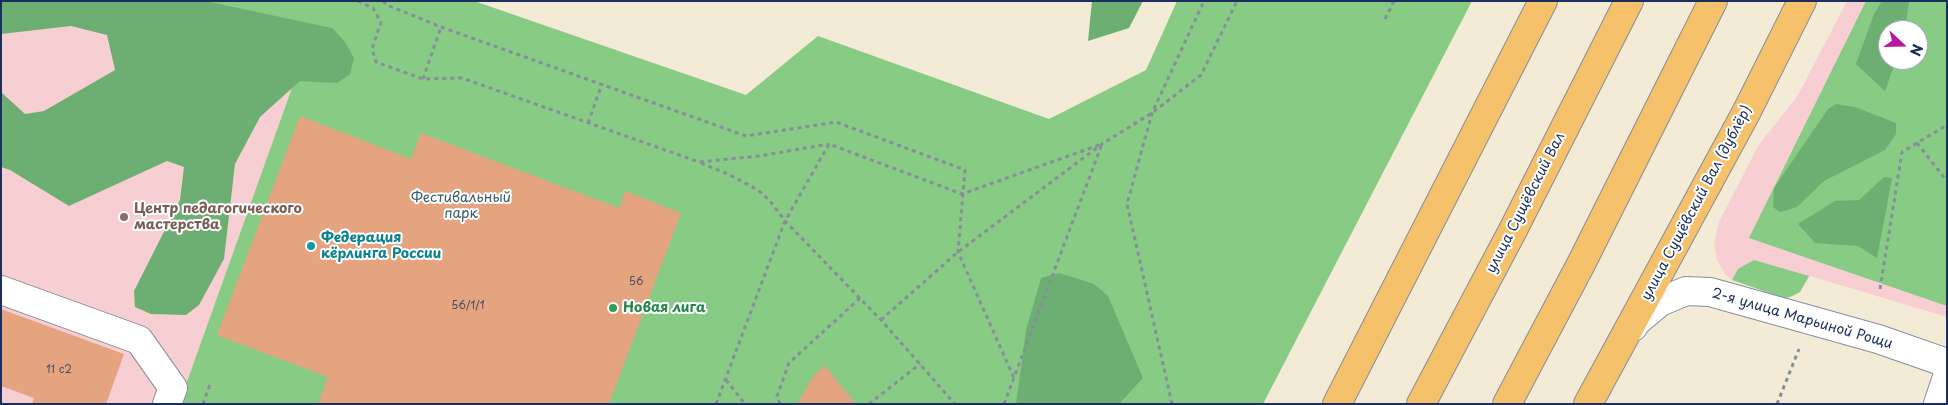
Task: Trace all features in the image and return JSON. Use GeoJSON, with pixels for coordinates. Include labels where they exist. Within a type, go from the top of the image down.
{"type":"FeatureCollection","features":[{"type":"Feature","properties":{"kind":"main road"},"geometry":{"type":"LineString","coordinates":[[1337,404],[1543,1]]}},
{"type":"Feature","properties":{"kind":"main road","name":"улица Сущёвский Вал"},"geometry":{"type":"LineString","coordinates":[[1421,404],[1514,228],[1629,1]]}},
{"type":"Feature","properties":{"kind":"main road"},"geometry":{"type":"LineString","coordinates":[[1507,404],[1581,264],[1713,1]]}},
{"type":"Feature","properties":{"kind":"main road","name":"улица Сущёвский Вал (дублёр)"},"geometry":{"type":"LineString","coordinates":[[1588,404],[1747,111],[1802,1]]}},
{"type":"Feature","properties":{"kind":"street"},"geometry":{"type":"LineString","coordinates":[[1,290],[140,340],[186,399]]}},
{"type":"Feature","properties":{"kind":"street","name":"2-я улица Марьиной Рощи"},"geometry":{"type":"LineString","coordinates":[[1618,349],[1636,322],[1660,302],[1686,291],[1710,292],[1878,339],[1947,363]]}},
{"type":"Feature","properties":{"kind":"street"},"geometry":{"type":"LineString","coordinates":[[1938,404],[1947,377]]}},
{"type":"Feature","properties":{"kind":"path"},"geometry":{"type":"LineString","coordinates":[[358,1],[373,8],[381,22],[372,49],[376,62],[423,79],[462,78],[699,162],[728,174],[758,190],[770,201],[785,221],[881,320],[955,404]]}},
{"type":"Feature","properties":{"kind":"path"},"geometry":{"type":"LineString","coordinates":[[383,1],[387,5],[441,27],[746,136],[836,122],[965,170],[958,252],[1014,378]]}},
{"type":"Feature","properties":{"kind":"path"},"geometry":{"type":"LineString","coordinates":[[1172,404],[1127,204],[1152,113],[1204,1]]}},
{"type":"Feature","properties":{"kind":"path"},"geometry":{"type":"LineString","coordinates":[[881,320],[958,252],[1102,144],[1152,113],[1202,75],[1237,1]]}},
{"type":"Feature","properties":{"kind":"path"},"geometry":{"type":"LineString","coordinates":[[1385,19],[1394,1]]}},
{"type":"Feature","properties":{"kind":"path"},"geometry":{"type":"LineString","coordinates":[[423,79],[441,27]]}},
{"type":"Feature","properties":{"kind":"path"},"geometry":{"type":"LineString","coordinates":[[588,123],[602,84]]}},
{"type":"Feature","properties":{"kind":"path"},"geometry":{"type":"LineString","coordinates":[[1880,289],[1902,152],[1947,125]]}},
{"type":"Feature","properties":{"kind":"path"},"geometry":{"type":"LineString","coordinates":[[1917,143],[1947,181]]}},
{"type":"Feature","properties":{"kind":"path"},"geometry":{"type":"LineString","coordinates":[[699,162],[759,156],[829,144],[962,194],[1102,144]]}},
{"type":"Feature","properties":{"kind":"path"},"geometry":{"type":"LineString","coordinates":[[716,404],[785,221],[829,144]]}},
{"type":"Feature","properties":{"kind":"path"},"geometry":{"type":"LineString","coordinates":[[1004,404],[1102,144]]}},
{"type":"Feature","properties":{"kind":"path"},"geometry":{"type":"LineString","coordinates":[[780,404],[777,396],[789,363],[860,298]]}},
{"type":"Feature","properties":{"kind":"path"},"geometry":{"type":"LineString","coordinates":[[1777,404],[1800,346]]}},
{"type":"Feature","properties":{"kind":"path"},"geometry":{"type":"LineString","coordinates":[[869,404],[920,364]]}},
{"type":"Feature","properties":{"kind":"path"},"geometry":{"type":"LineString","coordinates":[[726,380],[745,404]]}},
{"type":"Feature","properties":{"kind":"path"},"geometry":{"type":"LineString","coordinates":[[186,399],[210,384]]}},
{"type":"Feature","properties":{"kind":"shaded area","name":"Центр педагогического мастерства"},"geometry":{"type":"Polygon","coordinates":[[[1,1],[303,57],[179,404],[1,404],[1,1]]]}},
{"type":"Feature","properties":{"kind":"shaded area"},"geometry":{"type":"Polygon","coordinates":[[[1847,1],[1947,1],[1947,317],[1810,276],[1800,292],[1784,298],[1732,280],[1725,274],[1717,260],[1714,243],[1719,222],[1758,146],[1798,95],[1847,1]]]}},
{"type":"Feature","properties":{"kind":"green space"},"geometry":{"type":"Polygon","coordinates":[[[1,1],[205,1],[332,28],[345,42],[354,58],[350,74],[337,83],[300,81],[260,117],[235,164],[224,259],[199,305],[186,315],[151,314],[135,307],[134,291],[180,200],[184,167],[167,161],[69,206],[10,170],[1,167],[1,92],[25,114],[44,111],[115,70],[107,35],[71,26],[1,34],[1,1]]]}},
{"type":"Feature","properties":{"kind":"green space","name":"Фестивальный парк"},"geometry":{"type":"Polygon","coordinates":[[[153,1],[474,1],[746,95],[818,36],[1049,119],[1146,70],[1177,1],[1472,1],[1263,404],[179,404],[303,57],[153,1]]]}},
{"type":"Feature","properties":{"kind":"green space"},"geometry":{"type":"Polygon","coordinates":[[[1092,1],[1143,1],[1129,28],[1088,41],[1092,1]]]}},
{"type":"Feature","properties":{"kind":"green space"},"geometry":{"type":"Polygon","coordinates":[[[1866,1],[1947,1],[1947,306],[1749,238],[1866,1]]]}},
{"type":"Feature","properties":{"kind":"green space"},"geometry":{"type":"Polygon","coordinates":[[[1882,1],[1909,1],[1906,20],[1878,20],[1878,70],[1892,70],[1885,91],[1856,64],[1874,14],[1882,1]]]}},
{"type":"Feature","properties":{"kind":"green space"},"geometry":{"type":"Polygon","coordinates":[[[1836,104],[1855,107],[1896,123],[1896,134],[1885,150],[1824,181],[1797,207],[1780,212],[1773,207],[1774,188],[1828,109],[1836,104]]]}},
{"type":"Feature","properties":{"kind":"green space"},"geometry":{"type":"Polygon","coordinates":[[[1884,177],[1892,178],[1877,258],[1858,246],[1815,243],[1798,224],[1835,201],[1859,200],[1884,177]]]}},
{"type":"Feature","properties":{"kind":"green space"},"geometry":{"type":"Polygon","coordinates":[[[1754,260],[1809,276],[1800,292],[1784,298],[1732,280],[1738,269],[1754,260]]]}},
{"type":"Feature","properties":{"kind":"green space"},"geometry":{"type":"Polygon","coordinates":[[[1059,273],[1094,284],[1108,296],[1143,378],[1119,404],[1016,404],[1026,330],[1041,278],[1059,273]]]}},
{"type":"Feature","properties":{"kind":"building"},"geometry":{"type":"Polygon","coordinates":[[[300,116],[411,159],[421,133],[619,208],[625,191],[681,213],[609,404],[318,404],[328,377],[217,335],[300,116]]]}},
{"type":"Feature","properties":{"kind":"building"},"geometry":{"type":"Polygon","coordinates":[[[1,309],[124,354],[106,404],[32,404],[34,398],[1,386],[1,309]]]}},
{"type":"Feature","properties":{"kind":"building"},"geometry":{"type":"Polygon","coordinates":[[[825,366],[856,404],[797,404],[813,376],[825,366]]]}},
{"type":"Feature","properties":{"kind":"place","name":"Центр педагогического мастерства"},"geometry":{"type":"Point","coordinates":[124,217]}},
{"type":"Feature","properties":{"kind":"place","name":"Федерация кёрлинга России"},"geometry":{"type":"Point","coordinates":[311,246]}},
{"type":"Feature","properties":{"kind":"place","name":"Новая лига"},"geometry":{"type":"Point","coordinates":[613,308]}}]}
